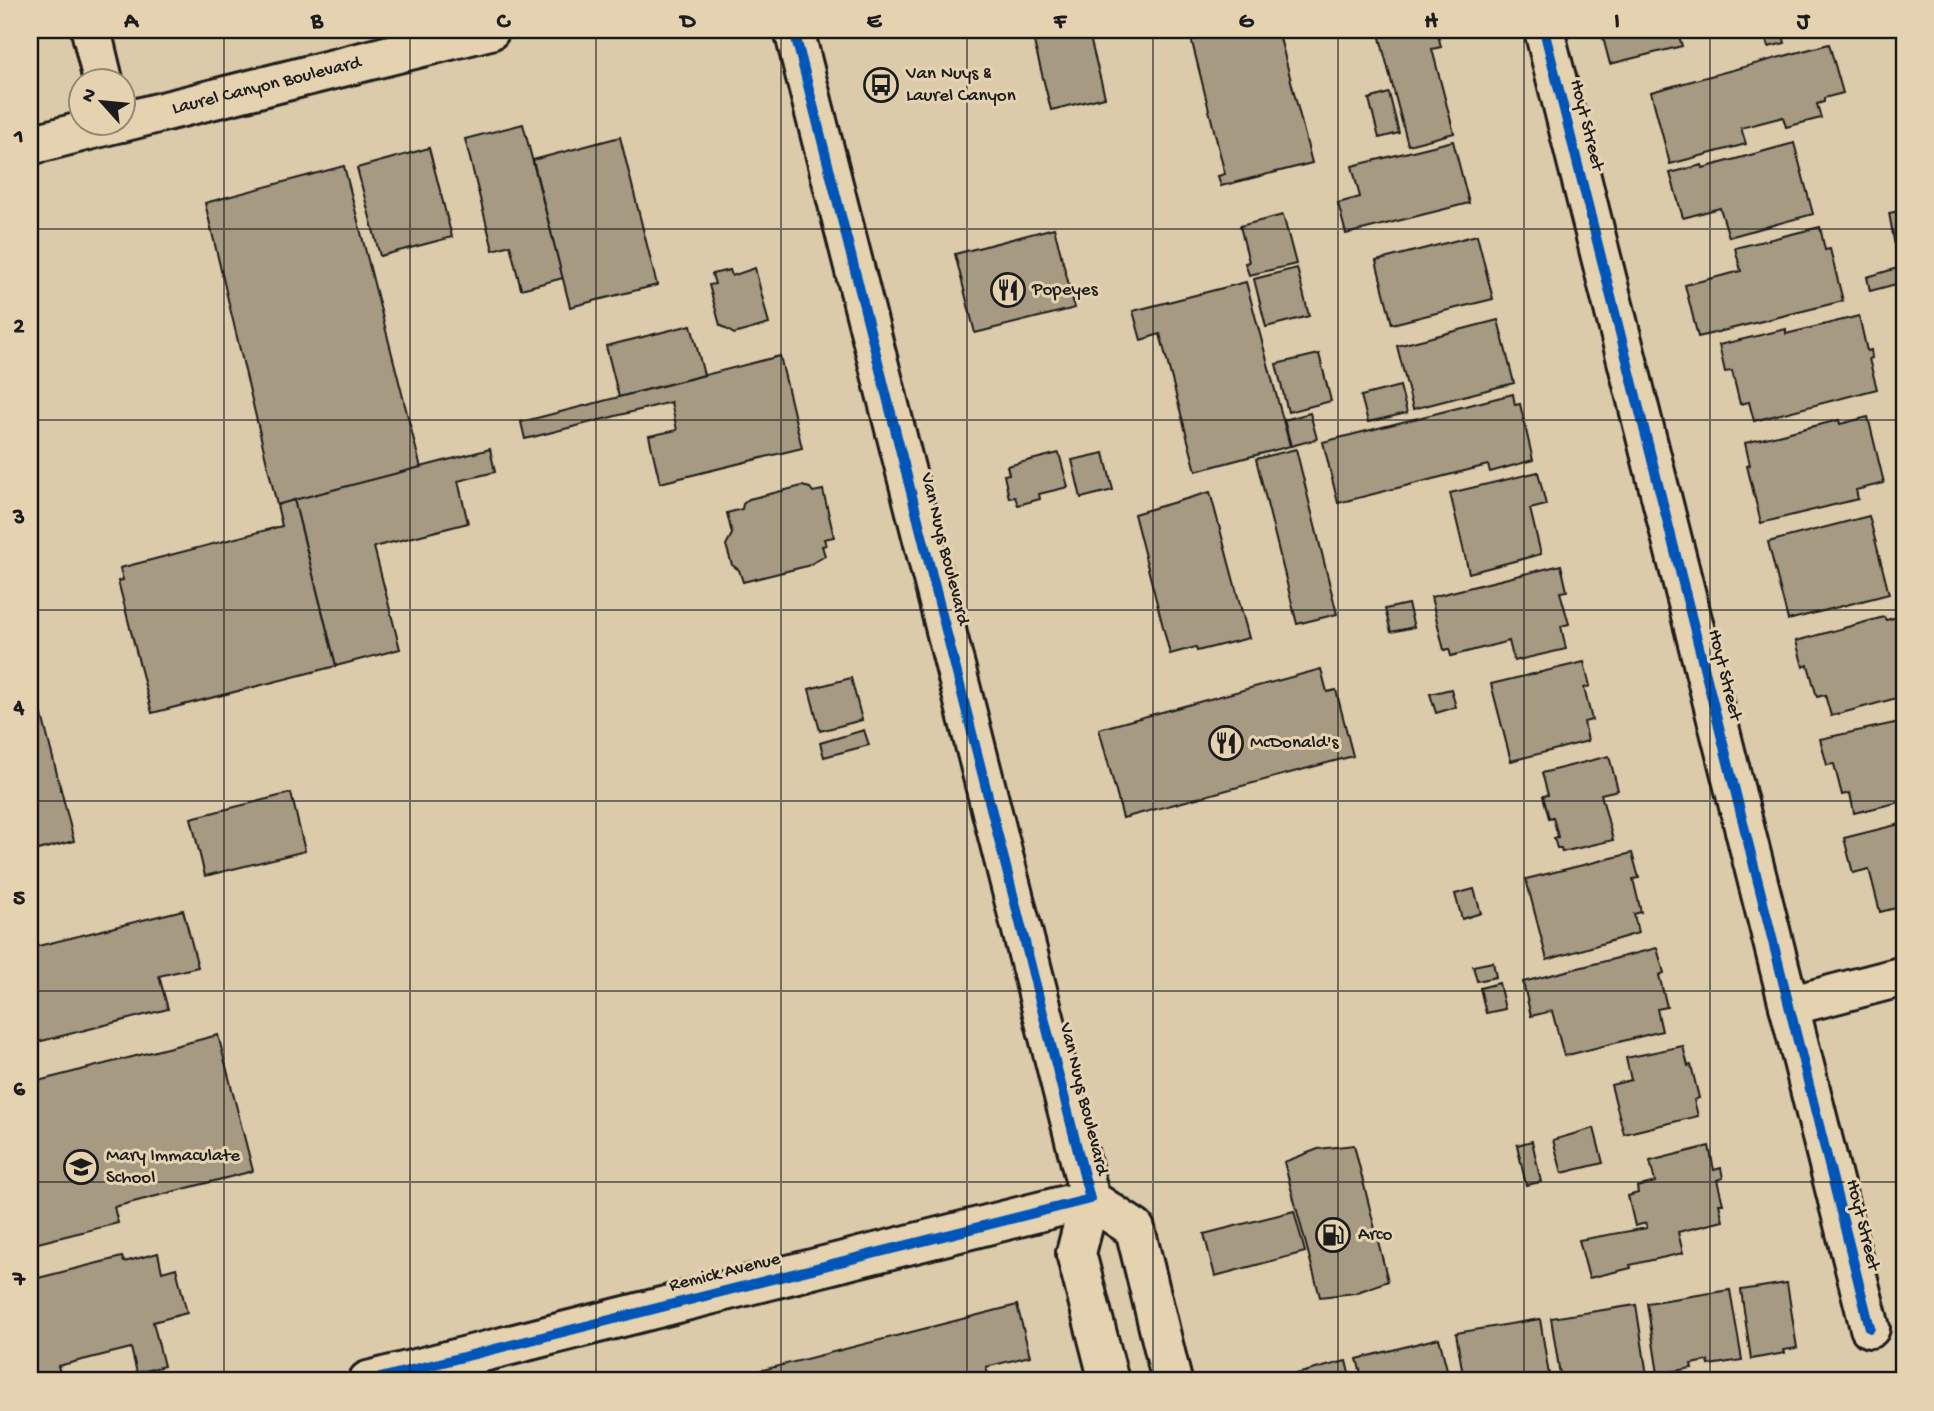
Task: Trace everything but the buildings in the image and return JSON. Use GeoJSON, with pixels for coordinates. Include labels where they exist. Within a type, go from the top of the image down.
{"type":"FeatureCollection","features":[{"type":"Feature","properties":{"kind":"street"},"geometry":{"type":"LineString","coordinates":[[91,30],[100,66]]}},
{"type":"Feature","properties":{"kind":"street","name":"Laurel Canyon Boulevard"},"geometry":{"type":"LineString","coordinates":[[136,118],[490,30]]}},
{"type":"Feature","properties":{"kind":"street","name":"Van Nuys Boulevard"},"geometry":{"type":"LineString","coordinates":[[794,30],[1090,1199],[1076,1253],[1108,1381]]}},
{"type":"Feature","properties":{"kind":"street","name":"Hoyt Street"},"geometry":{"type":"LineString","coordinates":[[1544,30],[1870,1328]]}},
{"type":"Feature","properties":{"kind":"street","name":"Laurel Canyon Boulevard"},"geometry":{"type":"LineString","coordinates":[[30,145],[66,136]]}},
{"type":"Feature","properties":{"kind":"street"},"geometry":{"type":"LineString","coordinates":[[1789,1006],[1904,976]]}},
{"type":"Feature","properties":{"kind":"street","name":"Van Nuys Boulevard"},"geometry":{"type":"LineString","coordinates":[[1090,1199],[1135,1229],[1172,1381]]}},
{"type":"Feature","properties":{"kind":"street","name":"Remick Avenue"},"geometry":{"type":"LineString","coordinates":[[379,1380],[1090,1199]]}},
{"type":"Feature","properties":{"kind":"cycle path"},"geometry":{"type":"LineString","coordinates":[[368,1381],[1090,1199],[794,30]]}},
{"type":"Feature","properties":{"kind":"cycle path"},"geometry":{"type":"LineString","coordinates":[[1544,30],[1870,1328]]}},
{"type":"Feature","properties":{"kind":"place","name":"Van Nuys & Laurel Canyon"},"geometry":{"type":"Point","coordinates":[881,85]}},
{"type":"Feature","properties":{"kind":"place","name":"Popeyes"},"geometry":{"type":"Point","coordinates":[1008,290]}},
{"type":"Feature","properties":{"kind":"place","name":"McDonald's"},"geometry":{"type":"Point","coordinates":[1226,743]}},
{"type":"Feature","properties":{"kind":"place","name":"Mary Immaculate School"},"geometry":{"type":"Point","coordinates":[81,1167]}},
{"type":"Feature","properties":{"kind":"place","name":"Arco"},"geometry":{"type":"Point","coordinates":[1333,1235]}}]}
